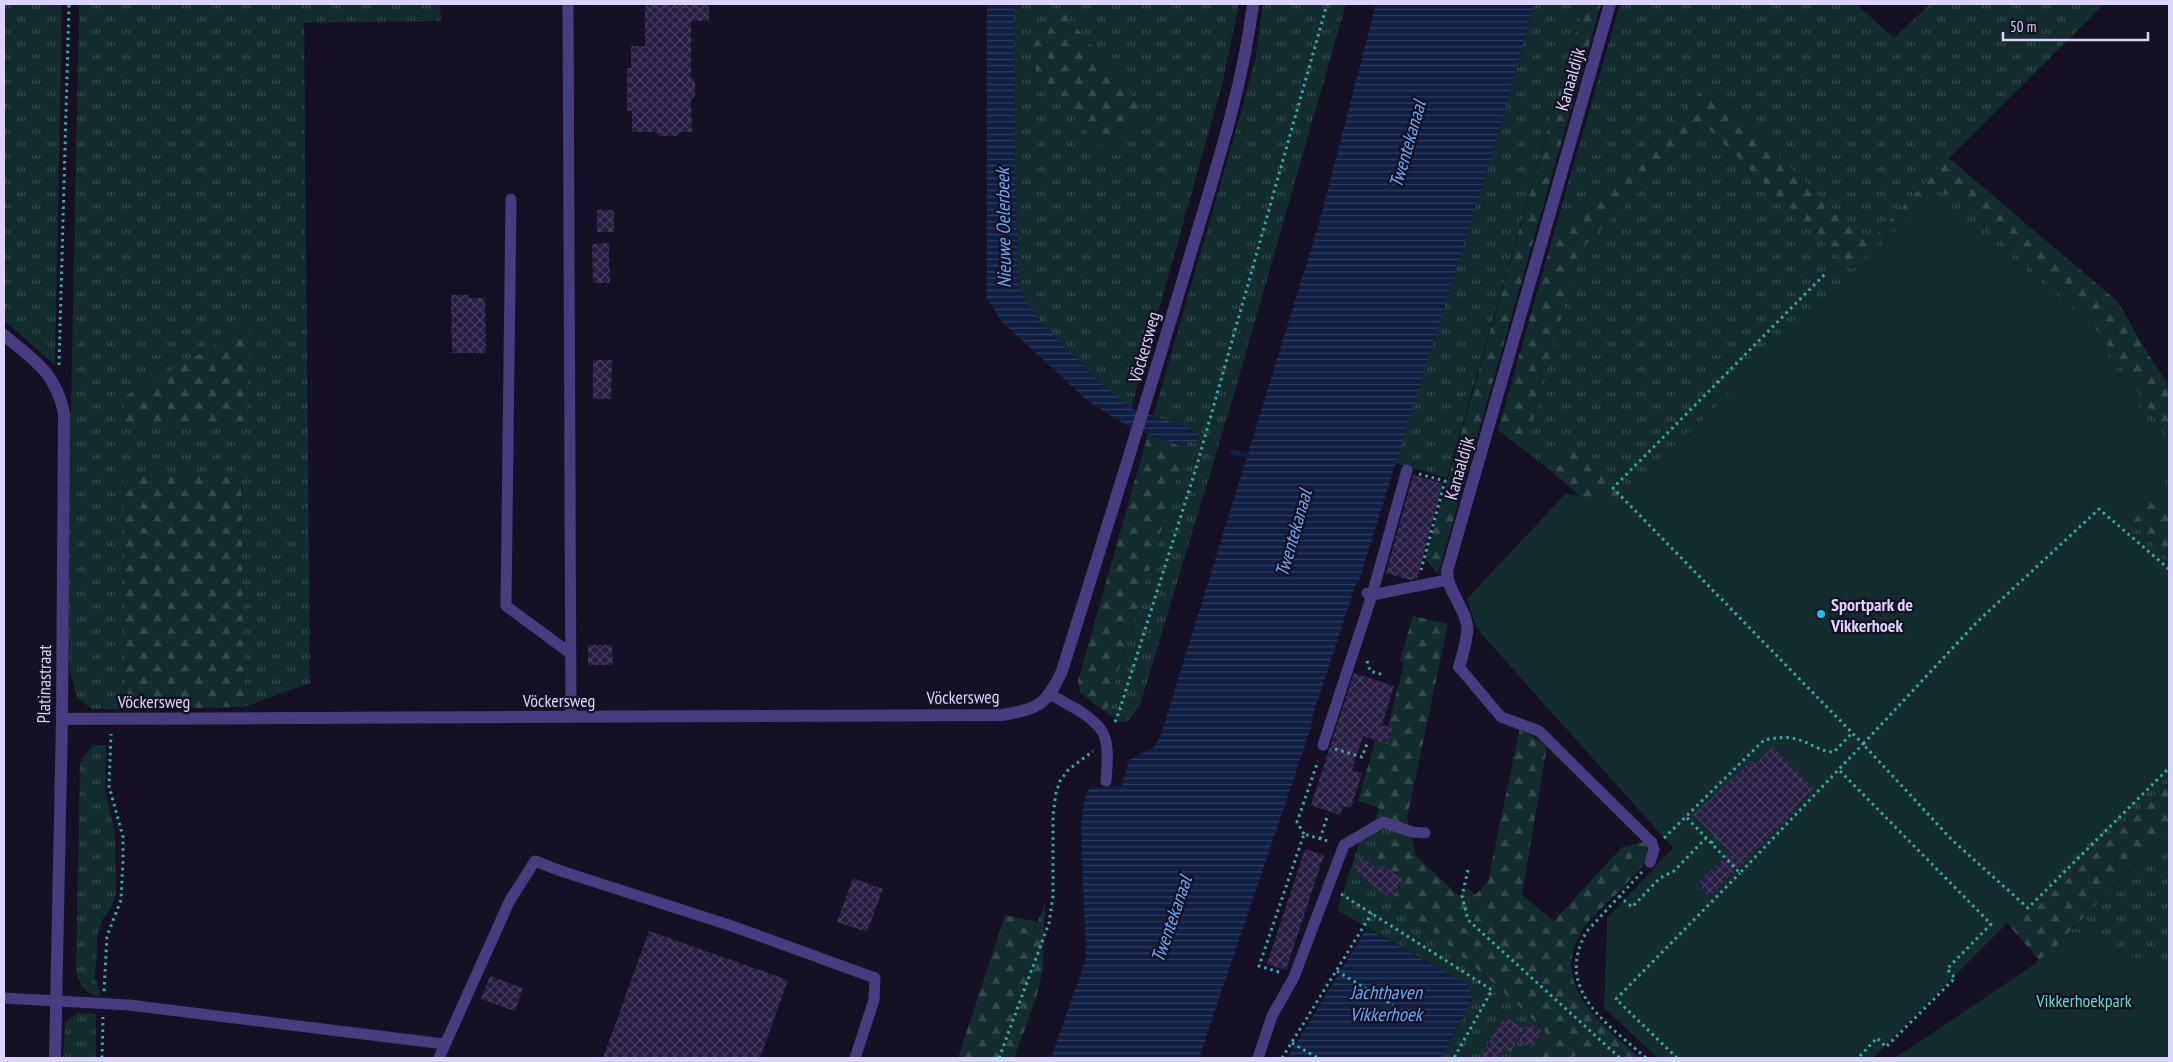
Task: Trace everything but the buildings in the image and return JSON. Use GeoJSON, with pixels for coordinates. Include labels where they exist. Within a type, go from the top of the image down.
{"type":"FeatureCollection","features":[{"type":"Feature","properties":{"kind":"street","name":"Vöckersweg"},"geometry":{"type":"LineString","coordinates":[[62,719],[1003,715],[1025,711],[1039,704],[1051,695],[1062,671],[1136,437],[1226,133],[1241,77],[1253,4]]}},
{"type":"Feature","properties":{"kind":"street","name":"Kanaaldijk"},"geometry":{"type":"LineString","coordinates":[[1448,580],[1448,571],[1610,4]]}},
{"type":"Feature","properties":{"kind":"street","name":"Platinastraat"},"geometry":{"type":"LineString","coordinates":[[4,335],[46,372],[54,382],[60,394],[64,413],[62,719],[54,1058]]}},
{"type":"Feature","properties":{"kind":"street"},"geometry":{"type":"LineString","coordinates":[[1448,580],[1460,604],[1468,627],[1459,667]]}},
{"type":"Feature","properties":{"kind":"lane"},"geometry":{"type":"LineString","coordinates":[[568,4],[571,717]]}},
{"type":"Feature","properties":{"kind":"lane"},"geometry":{"type":"LineString","coordinates":[[511,199],[506,606],[570,653]]}},
{"type":"Feature","properties":{"kind":"lane"},"geometry":{"type":"LineString","coordinates":[[1323,745],[1353,654],[1368,594],[1407,470]]}},
{"type":"Feature","properties":{"kind":"lane"},"geometry":{"type":"LineString","coordinates":[[1368,594],[1448,580]]}},
{"type":"Feature","properties":{"kind":"lane"},"geometry":{"type":"LineString","coordinates":[[1459,667],[1502,717],[1539,731],[1652,843],[1654,850],[1650,862]]}},
{"type":"Feature","properties":{"kind":"lane"},"geometry":{"type":"LineString","coordinates":[[1051,695],[1094,722],[1102,730],[1107,749],[1106,781]]}},
{"type":"Feature","properties":{"kind":"lane"},"geometry":{"type":"LineString","coordinates":[[1258,1058],[1272,1016],[1294,977],[1344,845],[1383,822],[1412,832],[1426,833]]}},
{"type":"Feature","properties":{"kind":"lane"},"geometry":{"type":"LineString","coordinates":[[439,1058],[510,900],[535,861],[732,926],[876,978],[874,1000],[855,1058]]}},
{"type":"Feature","properties":{"kind":"lane"},"geometry":{"type":"LineString","coordinates":[[4,998],[129,1005],[444,1044]]}},
{"type":"Feature","properties":{"kind":"path"},"geometry":{"type":"LineString","coordinates":[[54,382],[59,369],[69,4]]}},
{"type":"Feature","properties":{"kind":"path"},"geometry":{"type":"LineString","coordinates":[[999,1058],[1051,916],[1053,896],[1053,815],[1060,780],[1068,770],[1093,751],[1105,737],[1119,712],[1197,465],[1327,4]]}},
{"type":"Feature","properties":{"kind":"path"},"geometry":{"type":"LineString","coordinates":[[1826,273],[1613,488],[1863,744],[1952,840],[2028,908],[2169,768]]}},
{"type":"Feature","properties":{"kind":"path"},"geometry":{"type":"LineString","coordinates":[[1407,470],[1445,480],[1417,586]]}},
{"type":"Feature","properties":{"kind":"path"},"geometry":{"type":"LineString","coordinates":[[1677,1058],[1616,999],[1840,770],[1977,622],[2099,509],[2169,570]]}},
{"type":"Feature","properties":{"kind":"path"},"geometry":{"type":"LineString","coordinates":[[1353,654],[1365,656],[1370,671],[1384,675]]}},
{"type":"Feature","properties":{"kind":"path"},"geometry":{"type":"LineString","coordinates":[[102,1058],[107,936],[121,900],[122,836],[109,786],[111,718]]}},
{"type":"Feature","properties":{"kind":"path"},"geometry":{"type":"LineString","coordinates":[[1652,843],[1668,837],[1764,740],[1779,737],[1796,738],[1826,752],[1834,752],[1852,733]]}},
{"type":"Feature","properties":{"kind":"path"},"geometry":{"type":"LineString","coordinates":[[1323,745],[1362,757],[1368,741]]}},
{"type":"Feature","properties":{"kind":"path"},"geometry":{"type":"LineString","coordinates":[[1318,760],[1297,822],[1304,834],[1344,845]]}},
{"type":"Feature","properties":{"kind":"path"},"geometry":{"type":"LineString","coordinates":[[1840,770],[1991,924],[1947,969],[1955,978],[1886,1047],[1877,1038],[1858,1058]]}},
{"type":"Feature","properties":{"kind":"path"},"geometry":{"type":"LineString","coordinates":[[1320,838],[1328,814]]}},
{"type":"Feature","properties":{"kind":"path"},"geometry":{"type":"LineString","coordinates":[[1686,818],[1740,873]]}},
{"type":"Feature","properties":{"kind":"path"},"geometry":{"type":"LineString","coordinates":[[1294,977],[1259,966],[1304,834]]}},
{"type":"Feature","properties":{"kind":"path"},"geometry":{"type":"LineString","coordinates":[[1619,896],[1632,907],[1660,878],[1674,871],[1706,838]]}},
{"type":"Feature","properties":{"kind":"path"},"geometry":{"type":"LineString","coordinates":[[1711,843],[1716,838]]}},
{"type":"Feature","properties":{"kind":"path"},"geometry":{"type":"LineString","coordinates":[[1646,1058],[1591,1008],[1578,981],[1576,962],[1582,941],[1595,921],[1650,862]]}},
{"type":"Feature","properties":{"kind":"path"},"geometry":{"type":"LineString","coordinates":[[1468,870],[1462,896],[1468,920],[1620,1058]]}},
{"type":"Feature","properties":{"kind":"path"},"geometry":{"type":"LineString","coordinates":[[1328,886],[1492,990],[1454,1058]]}},
{"type":"Feature","properties":{"kind":"path"},"geometry":{"type":"LineString","coordinates":[[1282,1058],[1372,914]]}},
{"type":"Feature","properties":{"kind":"path"},"geometry":{"type":"LineString","coordinates":[[1337,971],[1393,1005]]}},
{"type":"Feature","properties":{"kind":"path"},"geometry":{"type":"LineString","coordinates":[[1292,1043],[1318,1058]]}},
{"type":"Feature","properties":{"kind":"green space"},"geometry":{"type":"Polygon","coordinates":[[[4,4],[62,4],[55,365],[4,320],[4,4]]]}},
{"type":"Feature","properties":{"kind":"green space"},"geometry":{"type":"Polygon","coordinates":[[[79,4],[440,4],[441,21],[304,23],[310,683],[244,707],[241,473],[124,473],[126,709],[92,709],[77,698],[69,667],[68,433],[71,411],[79,4]]]}},
{"type":"Feature","properties":{"kind":"green space"},"geometry":{"type":"Polygon","coordinates":[[[1014,4],[1239,4],[1222,85],[1131,409],[1098,381],[1040,321],[1019,291],[1015,173],[1014,4]]]}},
{"type":"Feature","properties":{"kind":"green space"},"geometry":{"type":"Polygon","coordinates":[[[1263,4],[1346,4],[1235,391],[1140,705],[1127,722],[1119,721],[1106,712],[1188,441],[1196,442],[1199,435],[1193,432],[1193,429],[1153,417],[1242,109],[1256,55],[1263,4]]]}},
{"type":"Feature","properties":{"kind":"green space"},"geometry":{"type":"Polygon","coordinates":[[[1534,4],[1584,4],[1447,478],[1395,463],[1497,138],[1534,4]]]}},
{"type":"Feature","properties":{"kind":"green space"},"geometry":{"type":"Polygon","coordinates":[[[1584,4],[1601,4],[1438,574],[1427,561],[1426,555],[1584,4]]]}},
{"type":"Feature","properties":{"kind":"green space"},"geometry":{"type":"Polygon","coordinates":[[[1620,4],[1856,4],[1894,38],[1930,4],[2104,4],[1949,158],[1868,244],[1708,86],[1553,236],[1620,4]]]}},
{"type":"Feature","properties":{"kind":"green space"},"geometry":{"type":"Polygon","coordinates":[[[1063,12],[1146,111],[1102,149],[1036,72],[1033,33],[1063,12]]]}},
{"type":"Feature","properties":{"kind":"green space"},"geometry":{"type":"Polygon","coordinates":[[[1708,86],[1868,244],[1949,158],[2118,302],[2169,386],[2169,438],[2093,324],[1952,197],[1933,187],[1852,270],[1705,125],[1579,251],[1524,450],[1498,430],[1553,236],[1708,86]]]}},
{"type":"Feature","properties":{"kind":"green space"},"geometry":{"type":"Polygon","coordinates":[[[1705,125],[1852,269],[1933,187],[1952,197],[2093,324],[2169,438],[2169,495],[2157,509],[2114,505],[2169,559],[2169,785],[2036,908],[1972,858],[1558,452],[1550,470],[1524,450],[1579,251],[1705,125]]]}},
{"type":"Feature","properties":{"kind":"green space","name":"Sportpark de Vikkerhoek"},"geometry":{"type":"Polygon","coordinates":[[[1935,192],[2099,342],[2169,455],[2169,477],[2127,529],[2169,570],[2169,761],[1873,1058],[1658,1058],[1604,1008],[1607,918],[1673,848],[1477,629],[1467,599],[1565,494],[1618,502],[1935,192]]]}},
{"type":"Feature","properties":{"kind":"green space"},"geometry":{"type":"Polygon","coordinates":[[[245,328],[251,330],[246,418],[241,426],[137,427],[128,425],[123,421],[124,397],[245,328]]]}},
{"type":"Feature","properties":{"kind":"green space"},"geometry":{"type":"Polygon","coordinates":[[[1148,434],[1186,448],[1106,712],[1080,693],[1078,681],[1148,434]]]}},
{"type":"Feature","properties":{"kind":"green space"},"geometry":{"type":"Polygon","coordinates":[[[1568,447],[1581,449],[1639,507],[1748,667],[1572,489],[1550,470],[1558,452],[1568,447]]]}},
{"type":"Feature","properties":{"kind":"green space"},"geometry":{"type":"Polygon","coordinates":[[[241,472],[244,707],[126,709],[123,473],[241,472]]]}},
{"type":"Feature","properties":{"kind":"green space"},"geometry":{"type":"Polygon","coordinates":[[[2128,478],[2157,509],[2169,495],[2169,559],[2114,505],[2128,478]]]}},
{"type":"Feature","properties":{"kind":"green space"},"geometry":{"type":"Polygon","coordinates":[[[1413,616],[1448,624],[1407,818],[1416,856],[1459,896],[1467,887],[1475,895],[1488,881],[1520,727],[1547,747],[1522,895],[1554,921],[1622,847],[1644,842],[1648,846],[1640,869],[1581,932],[1573,952],[1572,971],[1576,988],[1585,1004],[1611,1032],[1640,1058],[1520,1058],[1547,1039],[1545,1031],[1494,983],[1392,897],[1400,887],[1396,883],[1400,878],[1385,865],[1380,870],[1363,856],[1395,830],[1374,823],[1379,808],[1358,801],[1378,731],[1386,734],[1404,663],[1400,660],[1413,616]]]}},
{"type":"Feature","properties":{"kind":"green space"},"geometry":{"type":"Polygon","coordinates":[[[93,745],[106,745],[105,791],[115,834],[116,892],[112,907],[102,920],[98,934],[95,978],[101,997],[91,994],[84,989],[79,982],[76,972],[80,762],[93,745]]]}},
{"type":"Feature","properties":{"kind":"green space","name":"Vikkerhoekpark"},"geometry":{"type":"Polygon","coordinates":[[[2169,785],[2169,830],[2066,935],[2081,948],[2169,1058],[1894,1058],[2044,966],[2008,924],[1952,873],[1972,858],[2036,908],[2169,785]]]}},
{"type":"Feature","properties":{"kind":"green space"},"geometry":{"type":"Polygon","coordinates":[[[1374,823],[1396,830],[1363,856],[1390,899],[1392,897],[1494,983],[1545,1031],[1547,1039],[1520,1058],[1441,1058],[1472,1000],[1468,985],[1337,910],[1365,826],[1374,823]]]}},
{"type":"Feature","properties":{"kind":"green space"},"geometry":{"type":"Polygon","coordinates":[[[2169,830],[2169,972],[2081,948],[2066,935],[2169,830]]]}},
{"type":"Feature","properties":{"kind":"green space"},"geometry":{"type":"Polygon","coordinates":[[[1045,902],[1043,969],[1036,999],[1014,1058],[958,1058],[1005,915],[1038,922],[1045,902]]]}},
{"type":"Feature","properties":{"kind":"green space","name":"Vikkerhoekpark"},"geometry":{"type":"Polygon","coordinates":[[[2075,931],[2166,971],[2169,970],[2169,1058],[1896,1058],[2036,963],[2075,931]]]}},
{"type":"Feature","properties":{"kind":"green space"},"geometry":{"type":"Polygon","coordinates":[[[78,1013],[96,1014],[96,1058],[63,1058],[65,1022],[78,1013]]]}},
{"type":"Feature","properties":{"kind":"green space"},"geometry":{"type":"Polygon","coordinates":[[[1595,1046],[1608,1058],[1571,1058],[1595,1046]]]}},
{"type":"Feature","properties":{"kind":"water"},"geometry":{"type":"Polygon","coordinates":[[[987,4],[1014,4],[1015,173],[1019,291],[1040,321],[1098,381],[1132,409],[1193,429],[1193,432],[1199,434],[1196,442],[1188,441],[1186,448],[1127,426],[1087,400],[1001,321],[987,298],[987,4]]]}},
{"type":"Feature","properties":{"kind":"water","name":"Twentekanaal"},"geometry":{"type":"Polygon","coordinates":[[[1376,4],[1534,4],[1497,138],[1358,584],[1356,583],[1311,721],[1313,722],[1199,1058],[1051,1058],[1086,958],[1081,824],[1086,793],[1091,788],[1122,785],[1129,760],[1154,747],[1160,738],[1320,220],[1376,4]]]}},
{"type":"Feature","properties":{"kind":"water","name":"Jachthaven Vikkerhoek"},"geometry":{"type":"Polygon","coordinates":[[[1367,928],[1468,985],[1472,999],[1441,1058],[1287,1058],[1367,928]]]}},
{"type":"Feature","properties":{"kind":"waterway","name":"Nieuwe Oelerbeek"},"geometry":{"type":"LineString","coordinates":[[1232,452],[1247,455]]}},
{"type":"Feature","properties":{"kind":"place","name":"Sportpark de Vikkerhoek"},"geometry":{"type":"Point","coordinates":[1821,614]}}]}
